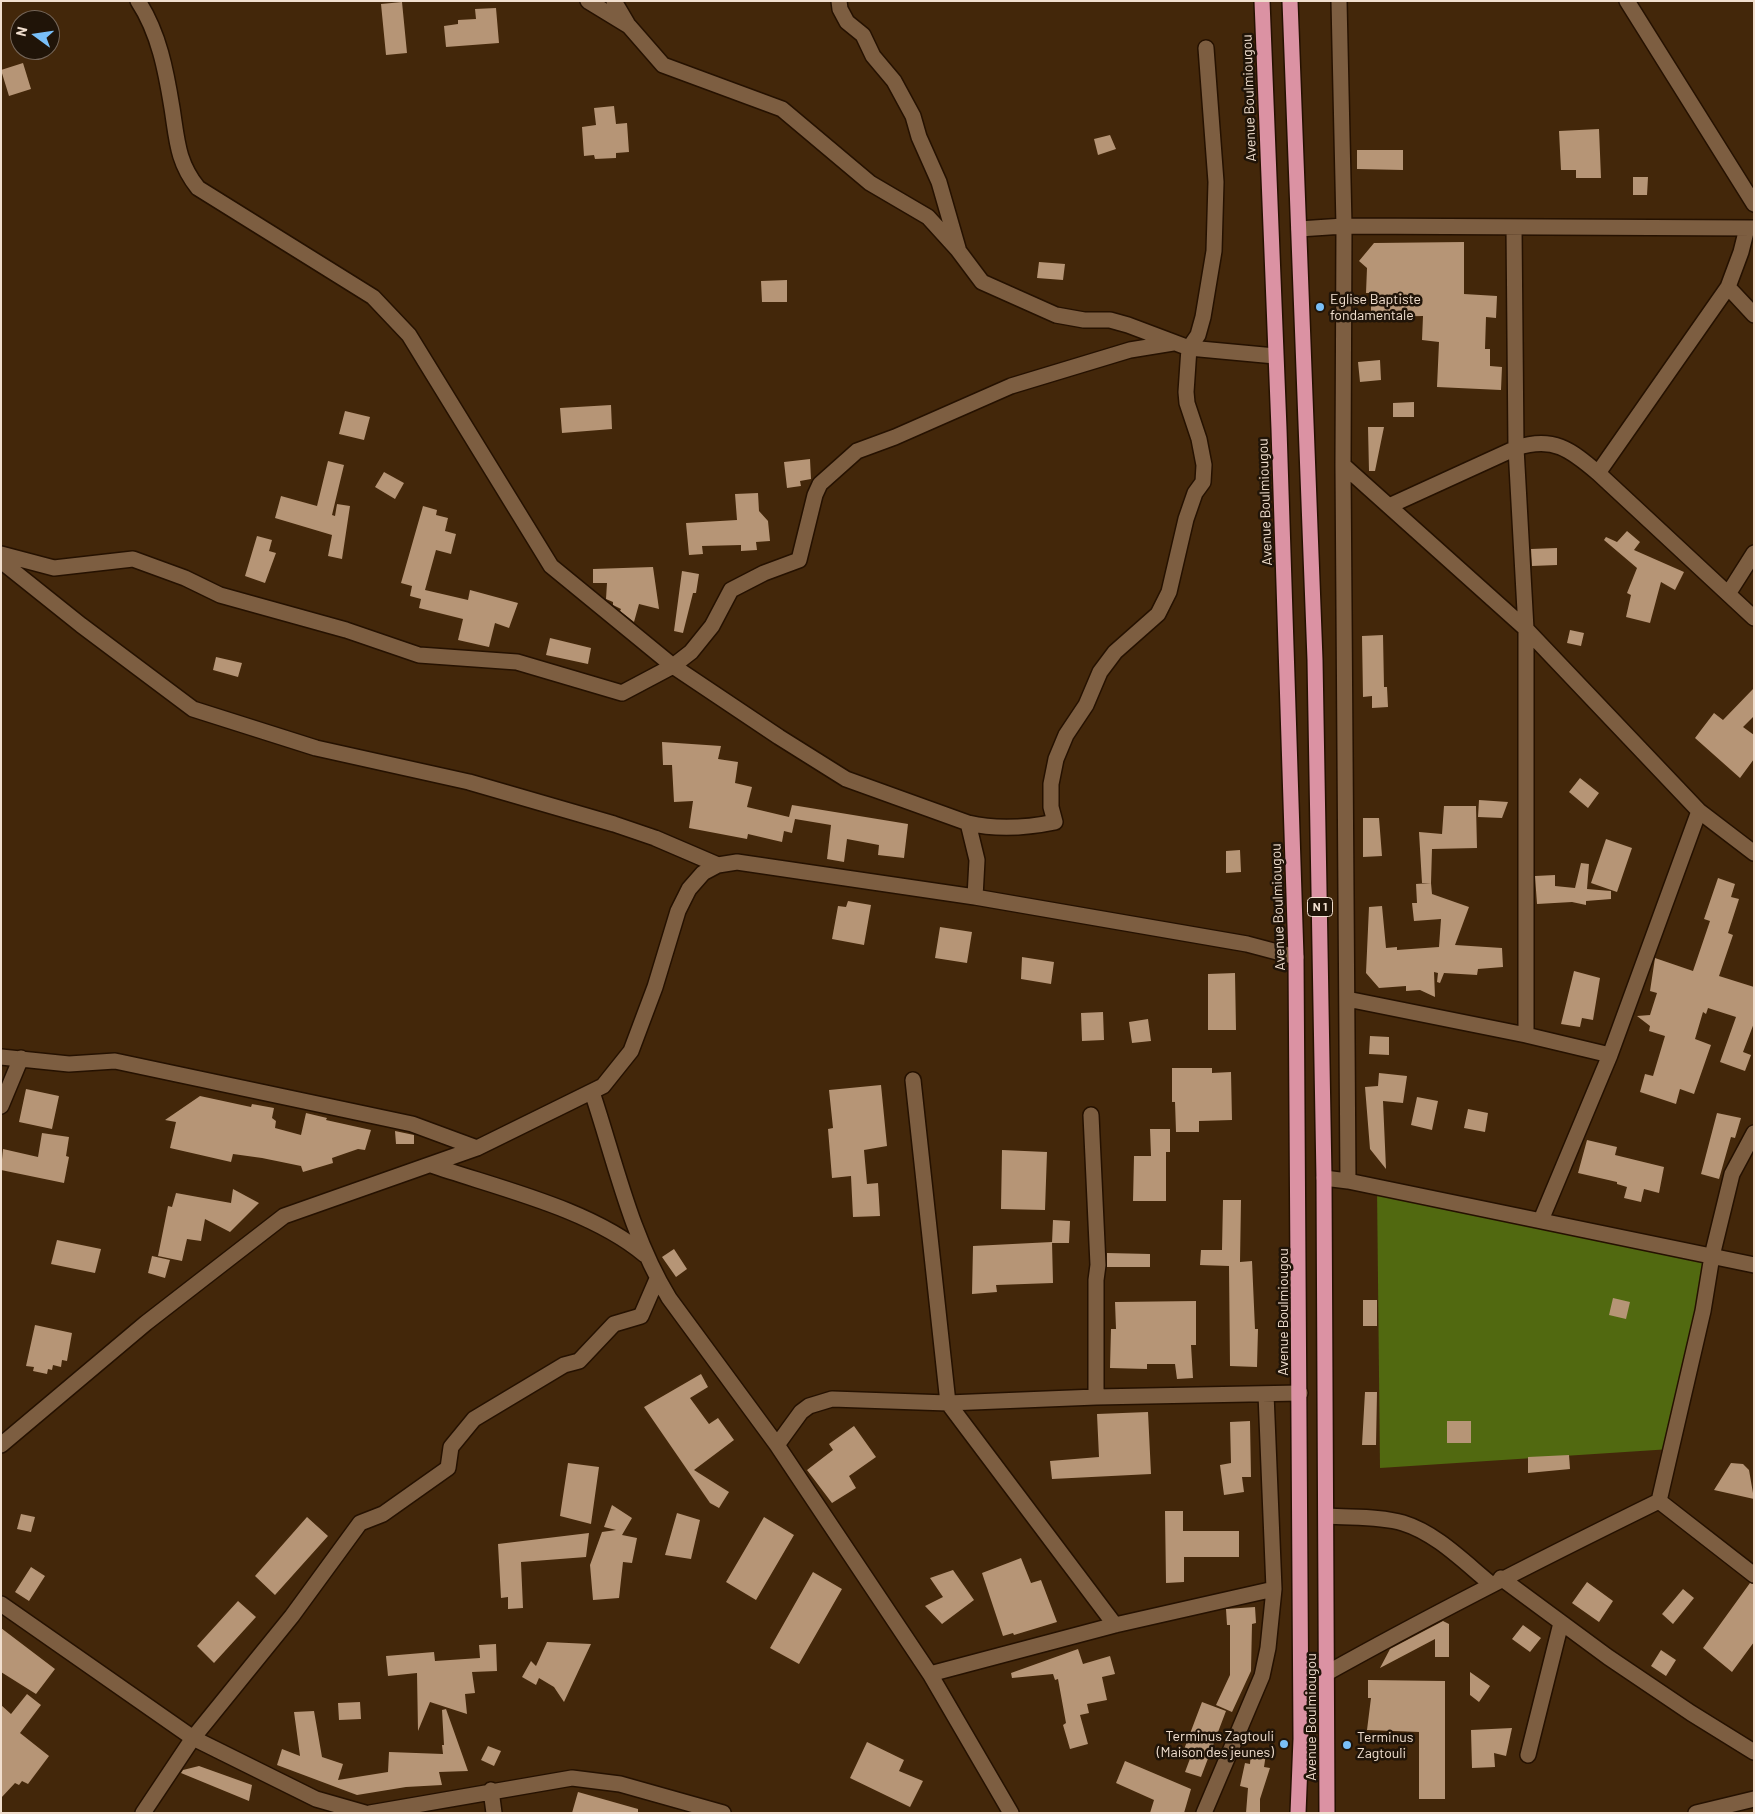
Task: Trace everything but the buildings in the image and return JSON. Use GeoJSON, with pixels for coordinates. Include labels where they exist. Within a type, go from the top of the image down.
{"type":"FeatureCollection","features":[{"type":"Feature","properties":{"kind":"highway","name":"Avenue Boulmiougou"},"geometry":{"type":"LineString","coordinates":[[1262,1],[1279,429],[1296,956],[1301,1739],[1298,1813]]}},
{"type":"Feature","properties":{"kind":"highway","name":"Avenue Boulmiougou"},"geometry":{"type":"LineString","coordinates":[[1290,1],[1315,660],[1324,1178],[1327,1813]]}},
{"type":"Feature","properties":{"kind":"street"},"geometry":{"type":"LineString","coordinates":[[138,1],[162,56],[178,149],[186,173],[198,188],[373,297],[409,335],[551,566],[673,666],[778,737],[846,779],[968,822],[983,826],[1026,828],[1055,822],[1050,807],[1051,784],[1056,759],[1066,735],[1086,705],[1091,689],[1100,672],[1115,652],[1158,614],[1169,592],[1186,519],[1195,494],[1203,482],[1204,465],[1200,439],[1186,403],[1189,348],[1198,335],[1203,317],[1214,251],[1216,182],[1206,48]]}},
{"type":"Feature","properties":{"kind":"street"},"geometry":{"type":"LineString","coordinates":[[588,1],[629,26]]}},
{"type":"Feature","properties":{"kind":"street"},"geometry":{"type":"LineString","coordinates":[[614,1],[629,26],[663,66],[782,109],[870,183],[928,218],[958,250],[982,282],[1048,311],[1084,320],[1110,320],[1189,348],[1275,356]]}},
{"type":"Feature","properties":{"kind":"street"},"geometry":{"type":"LineString","coordinates":[[838,1],[847,22],[863,35],[873,56],[894,81],[913,116],[939,182],[958,250]]}},
{"type":"Feature","properties":{"kind":"street"},"geometry":{"type":"LineString","coordinates":[[1339,1],[1344,226],[1343,465],[1348,1181]]}},
{"type":"Feature","properties":{"kind":"street"},"geometry":{"type":"LineString","coordinates":[[1627,1],[1754,204]]}},
{"type":"Feature","properties":{"kind":"street"},"geometry":{"type":"LineString","coordinates":[[1299,229],[1344,226],[1750,228],[1728,286],[1598,473]]}},
{"type":"Feature","properties":{"kind":"street"},"geometry":{"type":"LineString","coordinates":[[1514,227],[1516,448],[1526,629],[1526,1035]]}},
{"type":"Feature","properties":{"kind":"street"},"geometry":{"type":"LineString","coordinates":[[1728,286],[1754,315]]}},
{"type":"Feature","properties":{"kind":"street"},"geometry":{"type":"LineString","coordinates":[[1,554],[54,568],[133,559],[185,578],[220,595],[346,630],[419,655],[517,662],[622,693],[673,666],[691,652],[712,626],[731,590],[764,573],[799,560],[814,495],[820,484],[856,451],[895,437],[947,413],[1025,382],[1130,350],[1173,343]]}},
{"type":"Feature","properties":{"kind":"street"},"geometry":{"type":"LineString","coordinates":[[1389,506],[1516,448],[1531,443],[1562,446],[1598,473],[1754,618]]}},
{"type":"Feature","properties":{"kind":"street"},"geometry":{"type":"LineString","coordinates":[[1343,465],[1526,629],[1699,811],[1753,852]]}},
{"type":"Feature","properties":{"kind":"street"},"geometry":{"type":"LineString","coordinates":[[1728,594],[1754,553]]}},
{"type":"Feature","properties":{"kind":"street"},"geometry":{"type":"LineString","coordinates":[[1,561],[81,625],[193,708],[316,748],[469,782],[614,824],[655,838],[718,865]]}},
{"type":"Feature","properties":{"kind":"street"},"geometry":{"type":"LineString","coordinates":[[1540,1220],[1610,1055],[1699,811]]}},
{"type":"Feature","properties":{"kind":"street"},"geometry":{"type":"LineString","coordinates":[[968,822],[977,860],[974,897]]}},
{"type":"Feature","properties":{"kind":"street"},"geometry":{"type":"LineString","coordinates":[[1,1445],[146,1323],[284,1216],[477,1148],[603,1086],[631,1051],[655,987],[678,911],[689,889],[703,873],[718,865],[738,862],[974,897],[1247,944],[1296,956]]}},
{"type":"Feature","properties":{"kind":"street"},"geometry":{"type":"LineString","coordinates":[[1347,999],[1526,1035],[1610,1055]]}},
{"type":"Feature","properties":{"kind":"street"},"geometry":{"type":"LineString","coordinates":[[1,1057],[69,1064],[116,1061],[412,1124],[477,1148]]}},
{"type":"Feature","properties":{"kind":"street"},"geometry":{"type":"LineString","coordinates":[[1,1106],[21,1058]]}},
{"type":"Feature","properties":{"kind":"street"},"geometry":{"type":"LineString","coordinates":[[913,1080],[948,1403],[1115,1625]]}},
{"type":"Feature","properties":{"kind":"street"},"geometry":{"type":"LineString","coordinates":[[592,1092],[636,1230],[657,1279],[777,1445],[930,1674],[1011,1813]]}},
{"type":"Feature","properties":{"kind":"street"},"geometry":{"type":"LineString","coordinates":[[1091,1115],[1098,1265],[1096,1280],[1096,1397]]}},
{"type":"Feature","properties":{"kind":"street"},"geometry":{"type":"LineString","coordinates":[[1659,1501],[1703,1311],[1712,1256],[1732,1174],[1754,1133]]}},
{"type":"Feature","properties":{"kind":"street"},"geometry":{"type":"LineString","coordinates":[[431,1165],[600,1224],[628,1241],[647,1257]]}},
{"type":"Feature","properties":{"kind":"street"},"geometry":{"type":"LineString","coordinates":[[1324,1178],[1348,1181],[1754,1265]]}},
{"type":"Feature","properties":{"kind":"street"},"geometry":{"type":"LineString","coordinates":[[143,1813],[193,1738],[292,1616],[360,1523],[383,1514],[448,1468],[451,1447],[474,1419],[564,1364],[579,1361],[614,1324],[641,1316],[657,1279]]}},
{"type":"Feature","properties":{"kind":"street"},"geometry":{"type":"LineString","coordinates":[[777,1445],[801,1412],[820,1401],[832,1399],[948,1403],[1096,1397],[1300,1393]]}},
{"type":"Feature","properties":{"kind":"street"},"geometry":{"type":"LineString","coordinates":[[1204,1813],[1262,1676],[1268,1648],[1274,1589],[1266,1394]]}},
{"type":"Feature","properties":{"kind":"street"},"geometry":{"type":"LineString","coordinates":[[1659,1501],[1754,1576]]}},
{"type":"Feature","properties":{"kind":"street"},"geometry":{"type":"LineString","coordinates":[[1327,1673],[1496,1581],[1535,1564],[1659,1501]]}},
{"type":"Feature","properties":{"kind":"street"},"geometry":{"type":"LineString","coordinates":[[1326,1516],[1378,1519],[1403,1523],[1455,1553],[1561,1623],[1691,1714],[1754,1752]]}},
{"type":"Feature","properties":{"kind":"street"},"geometry":{"type":"LineString","coordinates":[[930,1674],[1115,1625],[1274,1589]]}},
{"type":"Feature","properties":{"kind":"street"},"geometry":{"type":"LineString","coordinates":[[1,1604],[193,1738],[316,1799],[365,1813]]}},
{"type":"Feature","properties":{"kind":"street"},"geometry":{"type":"LineString","coordinates":[[1528,1755],[1561,1623]]}},
{"type":"Feature","properties":{"kind":"street"},"geometry":{"type":"LineString","coordinates":[[370,1813],[491,1790],[572,1778],[620,1784],[721,1812]]}},
{"type":"Feature","properties":{"kind":"street"},"geometry":{"type":"LineString","coordinates":[[491,1790],[494,1813]]}},
{"type":"Feature","properties":{"kind":"street"},"geometry":{"type":"LineString","coordinates":[[1696,1813],[1754,1799]]}},
{"type":"Feature","properties":{"kind":"green space"},"geometry":{"type":"Polygon","coordinates":[[[1377,1187],[1712,1256],[1671,1449],[1380,1468],[1377,1187]]]}},
{"type":"Feature","properties":{"kind":"place","name":"Eglise Baptiste fondamentale"},"geometry":{"type":"Point","coordinates":[1320,307]}},
{"type":"Feature","properties":{"kind":"place","name":"Terminus Zagtouli (Maison des jeunes)"},"geometry":{"type":"Point","coordinates":[1284,1744]}},
{"type":"Feature","properties":{"kind":"place","name":"Terminus Zagtouli"},"geometry":{"type":"Point","coordinates":[1347,1745]}}]}
